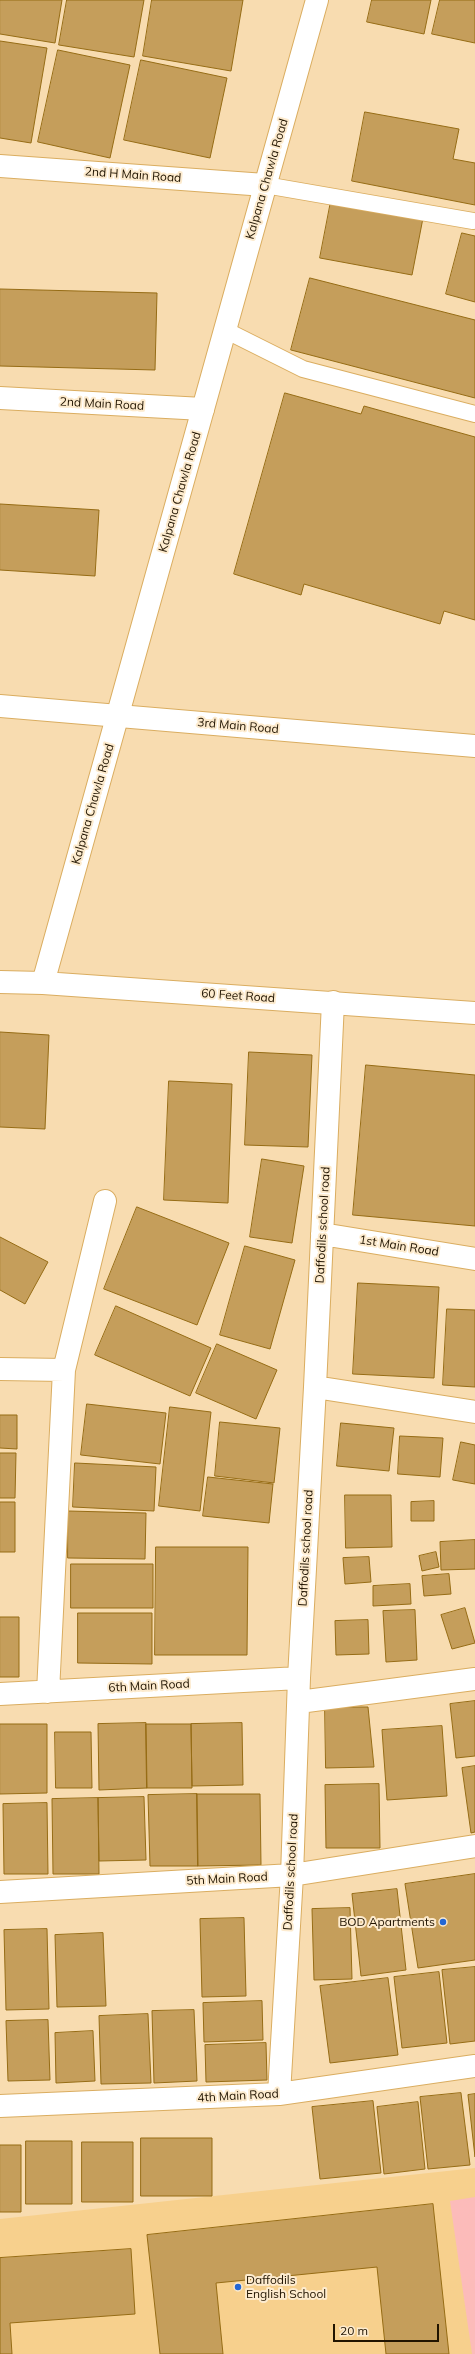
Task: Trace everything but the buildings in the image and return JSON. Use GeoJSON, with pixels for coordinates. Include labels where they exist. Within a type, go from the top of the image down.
{"type":"FeatureCollection","features":[{"type":"Feature","properties":{"kind":"street","name":"Kalpana Chawla Road"},"geometry":{"type":"LineString","coordinates":[[43,983],[317,0]]}},
{"type":"Feature","properties":{"kind":"street","name":"2nd H Main Road"},"geometry":{"type":"LineString","coordinates":[[0,166],[265,185]]}},
{"type":"Feature","properties":{"kind":"street","name":"2nd Main Road"},"geometry":{"type":"LineString","coordinates":[[0,398],[203,409]]}},
{"type":"Feature","properties":{"kind":"street","name":"3rd Main Road"},"geometry":{"type":"LineString","coordinates":[[0,706],[475,746]]}},
{"type":"Feature","properties":{"kind":"street","name":"60 Feet Road"},"geometry":{"type":"LineString","coordinates":[[0,982],[43,983],[475,1013]]}},
{"type":"Feature","properties":{"kind":"street","name":"Daffodils school road"},"geometry":{"type":"LineString","coordinates":[[279,2094],[292,1875],[299,1678],[315,1387],[333,1002]]}},
{"type":"Feature","properties":{"kind":"street"},"geometry":{"type":"LineString","coordinates":[[48,1692],[64,1370],[105,1201]]}},
{"type":"Feature","properties":{"kind":"street","name":"1st Main Road"},"geometry":{"type":"LineString","coordinates":[[322,1234],[475,1258]]}},
{"type":"Feature","properties":{"kind":"street"},"geometry":{"type":"LineString","coordinates":[[0,1369],[64,1370]]}},
{"type":"Feature","properties":{"kind":"street"},"geometry":{"type":"LineString","coordinates":[[315,1387],[475,1412]]}},
{"type":"Feature","properties":{"kind":"street","name":"6th Main Road"},"geometry":{"type":"LineString","coordinates":[[0,1694],[299,1678]]}},
{"type":"Feature","properties":{"kind":"street"},"geometry":{"type":"LineString","coordinates":[[299,1702],[475,1679]]}},
{"type":"Feature","properties":{"kind":"street","name":"5th Main Road"},"geometry":{"type":"LineString","coordinates":[[0,1892],[292,1875],[475,1846]]}},
{"type":"Feature","properties":{"kind":"street","name":"4th Main Road"},"geometry":{"type":"LineString","coordinates":[[0,2106],[279,2094],[475,2066]]}},
{"type":"Feature","properties":{"kind":"lane"},"geometry":{"type":"LineString","coordinates":[[265,185],[473,221]]}},
{"type":"Feature","properties":{"kind":"lane"},"geometry":{"type":"LineString","coordinates":[[225,330],[303,369],[475,414]]}},
{"type":"Feature","properties":{"kind":"shaded area","name":"Daffodils English School"},"geometry":{"type":"Polygon","coordinates":[[[475,2168],[475,2354],[0,2354],[0,2219],[475,2168]]]}},
{"type":"Feature","properties":{"kind":"shaded area"},"geometry":{"type":"Polygon","coordinates":[[[475,2197],[475,2354],[472,2354],[450,2201],[475,2197]]]}},
{"type":"Feature","properties":{"kind":"place","name":"BOD Apartments"},"geometry":{"type":"Point","coordinates":[443,1922]}},
{"type":"Feature","properties":{"kind":"place","name":"Daffodils English School"},"geometry":{"type":"Point","coordinates":[238,2287]}}]}
